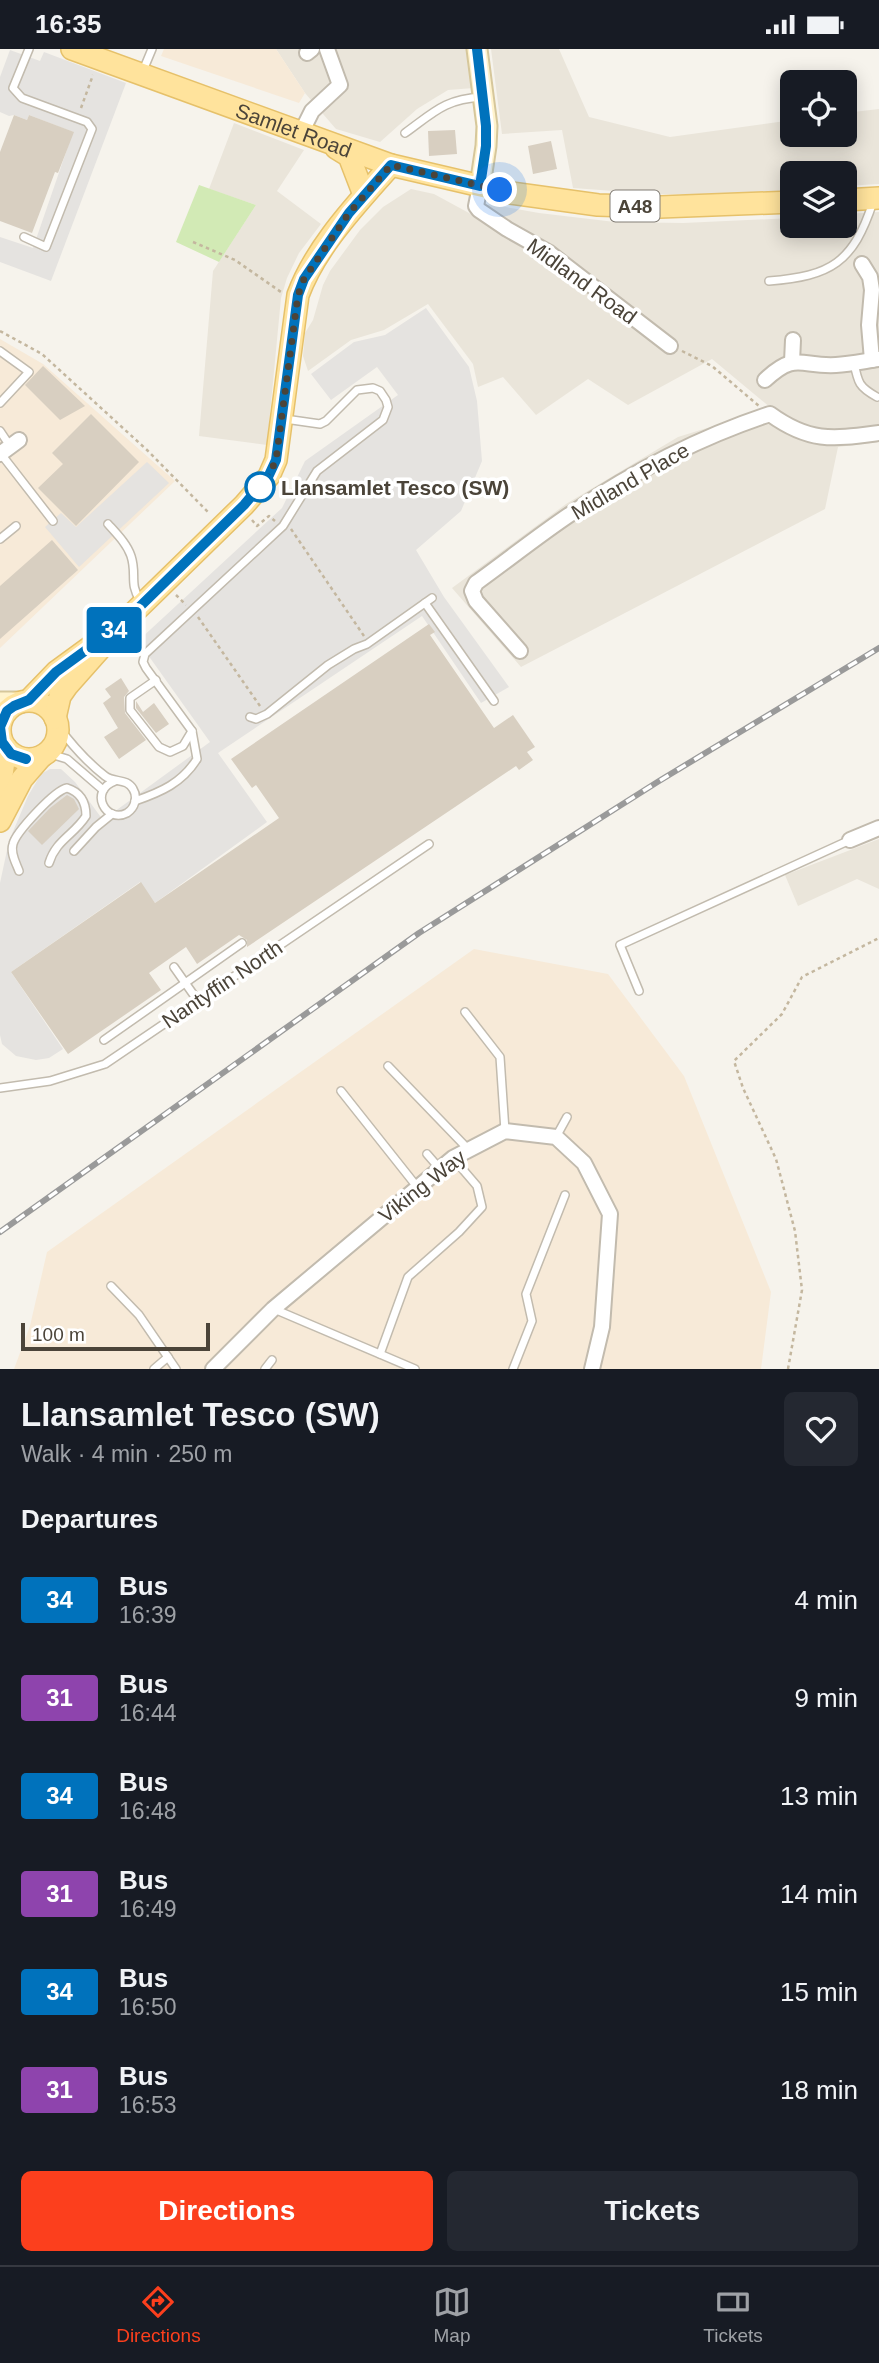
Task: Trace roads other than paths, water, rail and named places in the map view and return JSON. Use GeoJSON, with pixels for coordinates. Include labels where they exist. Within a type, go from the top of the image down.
{"type":"FeatureCollection","features":[{"type":"Feature","properties":{"kind":"main road","name":"Samlet Road"},"geometry":{"type":"LineString","coordinates":[[72,49],[391,165]]}},
{"type":"Feature","properties":{"kind":"main road"},"geometry":{"type":"LineString","coordinates":[[326,142],[349,156],[365,195]]}},
{"type":"Feature","properties":{"kind":"main road","name":"A48"},"geometry":{"type":"LineString","coordinates":[[391,165],[549,200],[598,205],[660,207],[780,202]]}},
{"type":"Feature","properties":{"kind":"main road"},"geometry":{"type":"LineString","coordinates":[[0,821],[22,779],[56,740],[60,696],[67,686],[122,624],[244,505],[269,475],[276,460],[297,304],[304,279],[349,213],[391,165]]}},
{"type":"Feature","properties":{"kind":"main road"},"geometry":{"type":"LineString","coordinates":[[857,199],[877,198]]}},
{"type":"Feature","properties":{"kind":"main road"},"geometry":{"type":"LineString","coordinates":[[0,788],[2,719],[7,711],[25,701],[56,672],[122,624]]}},
{"type":"Feature","properties":{"kind":"main road"},"geometry":{"type":"LineString","coordinates":[[25,701],[45,706],[56,722]]}},
{"type":"Feature","properties":{"kind":"main road"},"geometry":{"type":"LineString","coordinates":[[2,740],[18,757],[33,759],[44,755]]}},
{"type":"Feature","properties":{"kind":"street"},"geometry":{"type":"LineString","coordinates":[[302,133],[312,111],[340,85],[327,49]]}},
{"type":"Feature","properties":{"kind":"street"},"geometry":{"type":"LineString","coordinates":[[477,49],[486,146],[480,186]]}},
{"type":"Feature","properties":{"kind":"street","name":"Midland Road"},"geometry":{"type":"LineString","coordinates":[[480,186],[477,206],[479,210],[548,253],[670,346]]}},
{"type":"Feature","properties":{"kind":"street"},"geometry":{"type":"LineString","coordinates":[[765,380],[779,367],[792,362],[835,365],[876,359],[869,344],[875,276],[862,264]]}},
{"type":"Feature","properties":{"kind":"street"},"geometry":{"type":"LineString","coordinates":[[792,362],[793,340]]}},
{"type":"Feature","properties":{"kind":"street","name":"Midland Place"},"geometry":{"type":"LineString","coordinates":[[520,651],[476,601],[472,591],[476,583],[573,512],[670,455],[770,414],[789,428],[810,435],[837,438],[879,433]]}},
{"type":"Feature","properties":{"kind":"street"},"geometry":{"type":"LineString","coordinates":[[0,702],[25,701]]}},
{"type":"Feature","properties":{"kind":"street"},"geometry":{"type":"LineString","coordinates":[[850,840],[879,828]]}},
{"type":"Feature","properties":{"kind":"street"},"geometry":{"type":"LineString","coordinates":[[505,1131],[556,1137],[584,1163],[610,1214],[602,1327],[592,1369]]}},
{"type":"Feature","properties":{"kind":"street","name":"Viking Way"},"geometry":{"type":"LineString","coordinates":[[214,1369],[273,1309],[453,1158],[505,1131]]}},
{"type":"Feature","properties":{"kind":"lane"},"geometry":{"type":"LineString","coordinates":[[24,237],[46,247],[92,129],[87,122],[22,98],[13,88],[29,49]]}},
{"type":"Feature","properties":{"kind":"lane"},"geometry":{"type":"LineString","coordinates":[[142,74],[152,49]]}},
{"type":"Feature","properties":{"kind":"lane"},"geometry":{"type":"LineString","coordinates":[[405,133],[444,104],[460,98],[483,97]]}},
{"type":"Feature","properties":{"kind":"lane"},"geometry":{"type":"LineString","coordinates":[[769,281],[819,274],[836,265],[855,244],[877,198]]}},
{"type":"Feature","properties":{"kind":"lane"},"geometry":{"type":"LineString","coordinates":[[0,351],[29,372],[0,403]]}},
{"type":"Feature","properties":{"kind":"lane"},"geometry":{"type":"LineString","coordinates":[[854,363],[858,382],[864,391],[877,397]]}},
{"type":"Feature","properties":{"kind":"lane"},"geometry":{"type":"LineString","coordinates":[[75,851],[96,827],[112,814],[127,813],[135,801],[158,793],[180,780],[197,759],[192,731],[143,662],[145,654],[283,526],[317,471],[383,420],[388,407],[380,391],[365,388],[357,390],[320,424],[281,419]]}},
{"type":"Feature","properties":{"kind":"lane"},"geometry":{"type":"LineString","coordinates":[[0,431],[7,448],[53,521]]}},
{"type":"Feature","properties":{"kind":"lane"},"geometry":{"type":"LineString","coordinates":[[108,524],[123,541],[131,556],[134,591],[143,604]]}},
{"type":"Feature","properties":{"kind":"lane"},"geometry":{"type":"LineString","coordinates":[[0,539],[16,527]]}},
{"type":"Feature","properties":{"kind":"lane"},"geometry":{"type":"LineString","coordinates":[[250,717],[256,719],[267,714],[328,665],[367,644],[429,600],[495,701]]}},
{"type":"Feature","properties":{"kind":"lane"},"geometry":{"type":"LineString","coordinates":[[156,680],[130,698],[130,710],[159,747],[170,752],[183,746],[192,731]]}},
{"type":"Feature","properties":{"kind":"lane"},"geometry":{"type":"LineString","coordinates":[[56,722],[74,748],[115,781]]}},
{"type":"Feature","properties":{"kind":"lane"},"geometry":{"type":"LineString","coordinates":[[44,755],[67,759],[103,790]]}},
{"type":"Feature","properties":{"kind":"lane"},"geometry":{"type":"LineString","coordinates":[[112,814],[104,806],[101,796],[110,782],[121,780],[131,785],[135,801]]}},
{"type":"Feature","properties":{"kind":"lane"},"geometry":{"type":"LineString","coordinates":[[19,871],[12,850],[15,838],[56,792],[66,787],[74,790],[84,801],[86,816],[53,851],[49,863]]}},
{"type":"Feature","properties":{"kind":"lane"},"geometry":{"type":"LineString","coordinates":[[639,991],[620,945],[850,840]]}},
{"type":"Feature","properties":{"kind":"lane","name":"Nantyffin North"},"geometry":{"type":"LineString","coordinates":[[0,1088],[50,1081],[105,1064],[429,844]]}},
{"type":"Feature","properties":{"kind":"lane"},"geometry":{"type":"LineString","coordinates":[[104,1040],[242,943]]}},
{"type":"Feature","properties":{"kind":"lane"},"geometry":{"type":"LineString","coordinates":[[174,967],[198,1000]]}},
{"type":"Feature","properties":{"kind":"lane"},"geometry":{"type":"LineString","coordinates":[[465,1012],[500,1057],[505,1131]]}},
{"type":"Feature","properties":{"kind":"lane"},"geometry":{"type":"LineString","coordinates":[[388,1066],[468,1149]]}},
{"type":"Feature","properties":{"kind":"lane"},"geometry":{"type":"LineString","coordinates":[[341,1091],[418,1188]]}},
{"type":"Feature","properties":{"kind":"lane"},"geometry":{"type":"LineString","coordinates":[[556,1137],[567,1117]]}},
{"type":"Feature","properties":{"kind":"lane"},"geometry":{"type":"LineString","coordinates":[[426,1154],[440,1169]]}},
{"type":"Feature","properties":{"kind":"lane"},"geometry":{"type":"LineString","coordinates":[[380,1354],[408,1277],[459,1232],[482,1207],[477,1186],[453,1158]]}},
{"type":"Feature","properties":{"kind":"lane"},"geometry":{"type":"LineString","coordinates":[[513,1369],[531,1321],[526,1294],[565,1195]]}},
{"type":"Feature","properties":{"kind":"lane"},"geometry":{"type":"LineString","coordinates":[[111,1286],[139,1315],[176,1369]]}},
{"type":"Feature","properties":{"kind":"lane"},"geometry":{"type":"LineString","coordinates":[[273,1309],[415,1369]]}},
{"type":"Feature","properties":{"kind":"lane"},"geometry":{"type":"LineString","coordinates":[[154,1369],[168,1357]]}},
{"type":"Feature","properties":{"kind":"lane"},"geometry":{"type":"LineString","coordinates":[[265,1369],[272,1360]]}},
{"type":"Feature","properties":{"kind":"railway"},"geometry":{"type":"LineString","coordinates":[[0,1232],[419,933],[659,781],[879,648]]}},
{"type":"Feature","properties":{"kind":"place","name":"Llansamlet Tesco (SW)"},"geometry":{"type":"Point","coordinates":[260,487]}}]}
